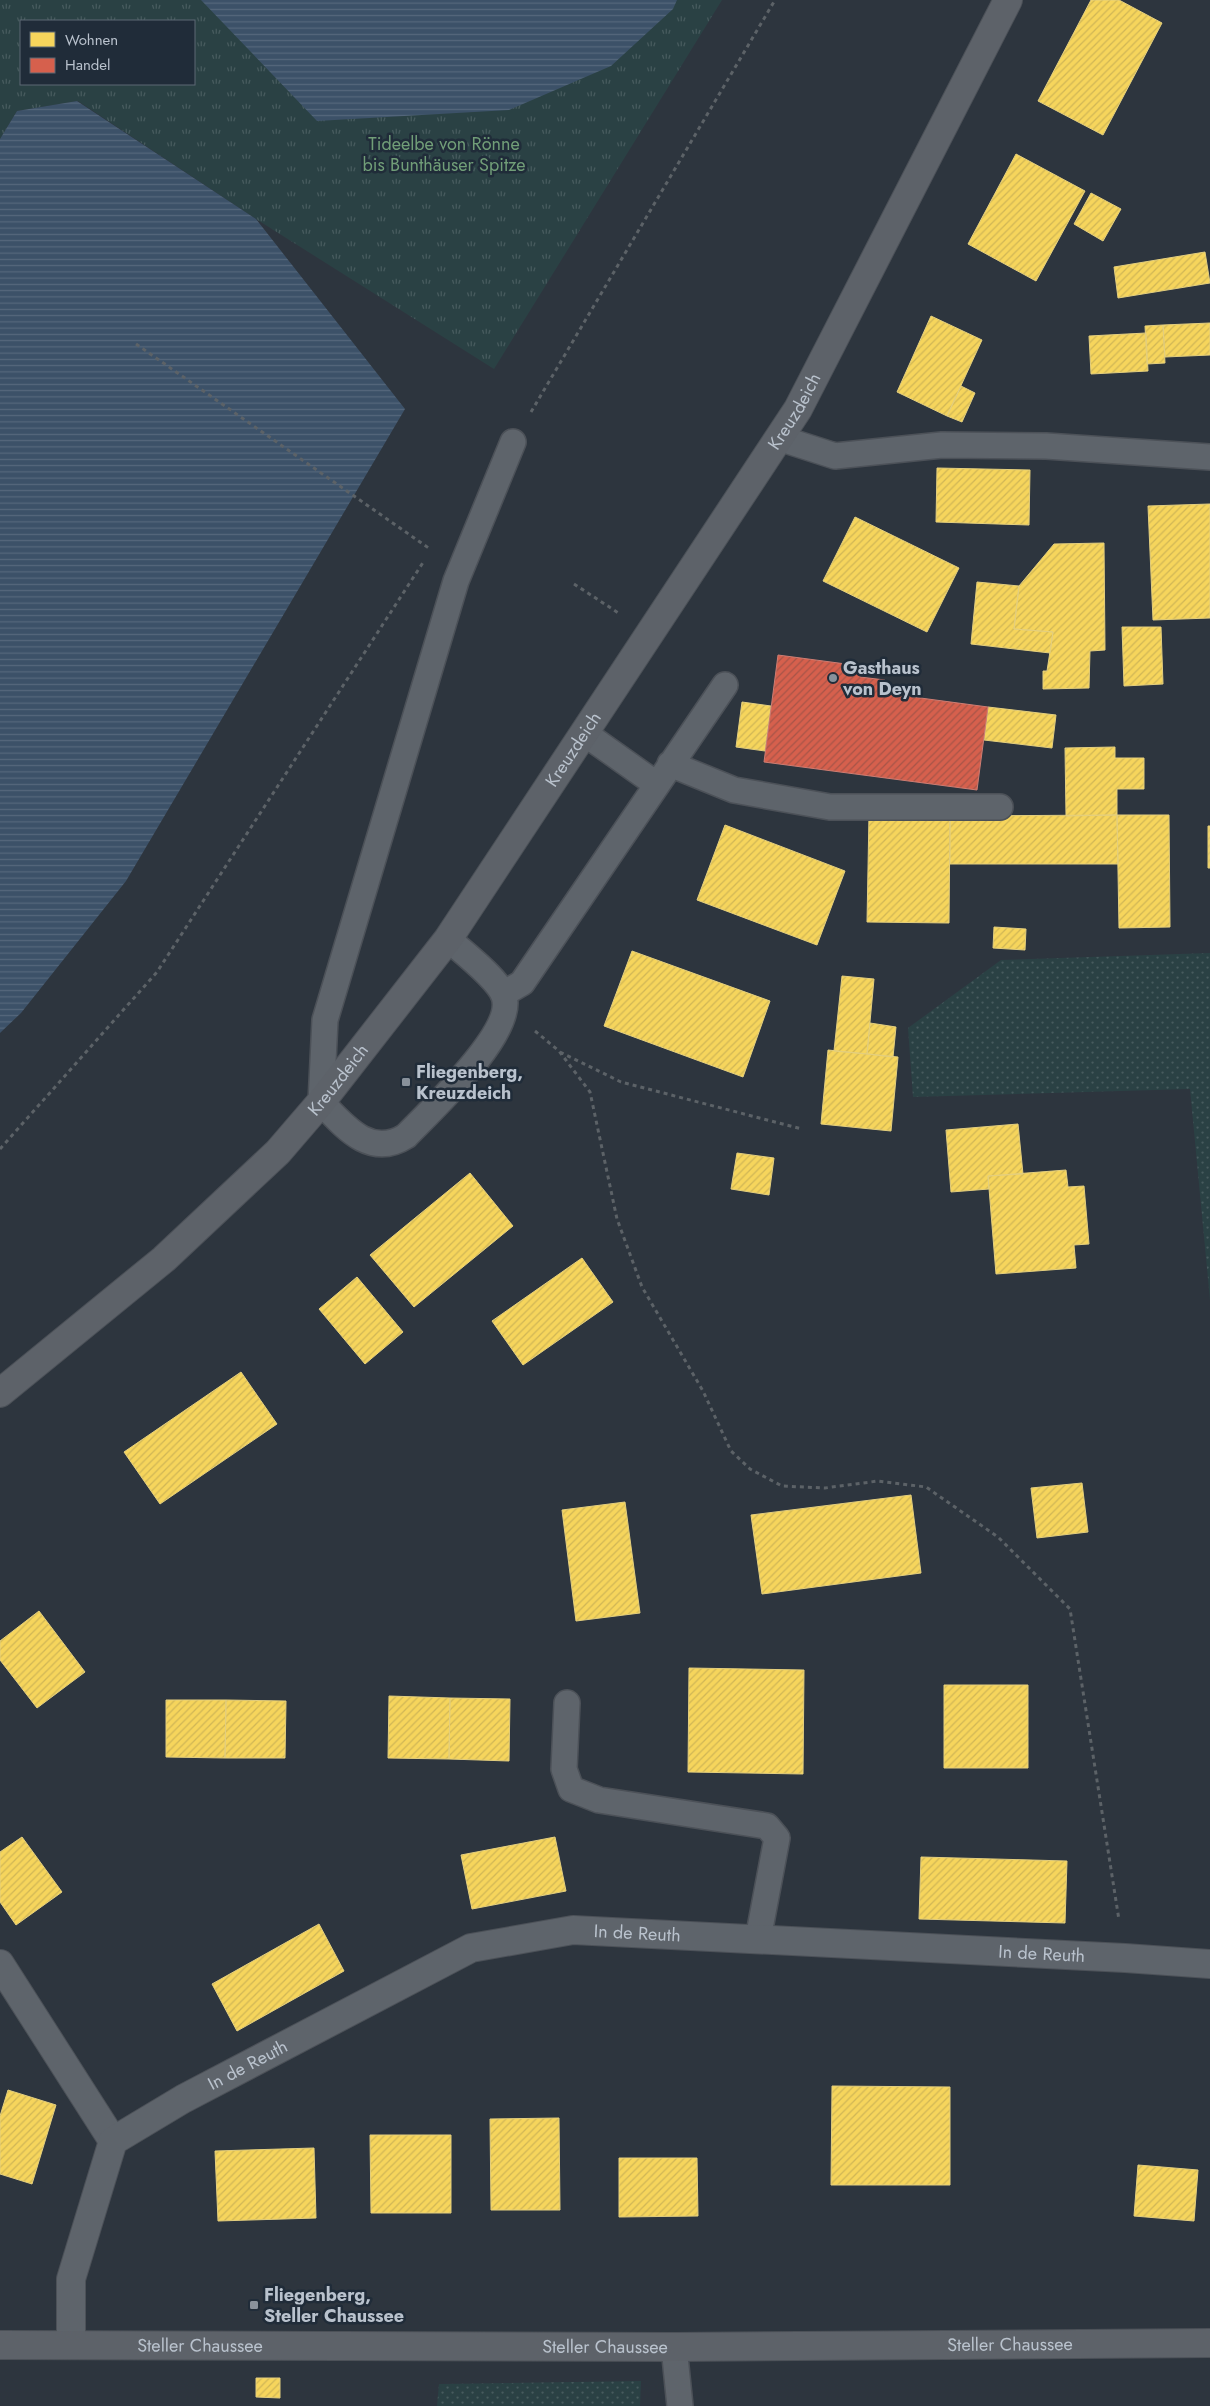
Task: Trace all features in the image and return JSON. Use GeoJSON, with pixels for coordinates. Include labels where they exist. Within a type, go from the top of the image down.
{"type":"FeatureCollection","features":[{"type":"Feature","properties":{"kind":"street","name":"Kreuzdeich"},"geometry":{"type":"LineString","coordinates":[[0,1393],[164,1259],[278,1152],[321,1102],[448,939],[798,409],[1008,0]]}},
{"type":"Feature","properties":{"kind":"street","name":"In de Reuth"},"geometry":{"type":"LineString","coordinates":[[113,2140],[183,2098],[471,1948],[572,1930],[1210,1964]]}},
{"type":"Feature","properties":{"kind":"street"},"geometry":{"type":"LineString","coordinates":[[0,1964],[113,2140],[71,2279],[71,2345]]}},
{"type":"Feature","properties":{"kind":"street","name":"Steller Chaussee"},"geometry":{"type":"LineString","coordinates":[[0,2345],[674,2347],[1210,2343]]}},
{"type":"Feature","properties":{"kind":"lane"},"geometry":{"type":"LineString","coordinates":[[779,438],[835,456],[951,445],[1046,446],[1210,457]]}},
{"type":"Feature","properties":{"kind":"lane"},"geometry":{"type":"LineString","coordinates":[[514,442],[456,581],[326,1020],[321,1102],[353,1135],[380,1144],[397,1142],[406,1136],[460,1080],[498,1030],[505,1000],[522,983],[725,685]]}},
{"type":"Feature","properties":{"kind":"lane"},"geometry":{"type":"LineString","coordinates":[[584,733],[663,774],[734,790],[830,807],[1000,807]]}},
{"type":"Feature","properties":{"kind":"lane"},"geometry":{"type":"LineString","coordinates":[[448,939],[480,967],[505,1000]]}},
{"type":"Feature","properties":{"kind":"lane"},"geometry":{"type":"LineString","coordinates":[[567,1703],[564,1769],[571,1789],[599,1800],[767,1826],[777,1838],[758,1939]]}},
{"type":"Feature","properties":{"kind":"lane"},"geometry":{"type":"LineString","coordinates":[[674,2347],[680,2406]]}},
{"type":"Feature","properties":{"kind":"path"},"geometry":{"type":"LineString","coordinates":[[514,442],[775,0]]}},
{"type":"Feature","properties":{"kind":"path"},"geometry":{"type":"LineString","coordinates":[[136,344],[431,549]]}},
{"type":"Feature","properties":{"kind":"path"},"geometry":{"type":"LineString","coordinates":[[0,1149],[157,972],[437,542]]}},
{"type":"Feature","properties":{"kind":"path"},"geometry":{"type":"LineString","coordinates":[[574,584],[650,634]]}},
{"type":"Feature","properties":{"kind":"path"},"geometry":{"type":"LineString","coordinates":[[505,1000],[559,1051],[590,1092],[617,1219],[642,1286],[703,1392],[730,1450],[750,1469],[782,1486],[825,1488],[878,1481],[926,1487],[998,1537],[1070,1609],[1125,1958]]}},
{"type":"Feature","properties":{"kind":"path"},"geometry":{"type":"LineString","coordinates":[[559,1051],[622,1082],[802,1129]]}},
{"type":"Feature","properties":{"kind":"green space","name":"Tideelbe von Rönne bis Bunthäuser Spitze"},"geometry":{"type":"Polygon","coordinates":[[[0,0],[722,0],[494,369],[256,219],[78,101],[17,111],[0,139],[0,0]]]}},
{"type":"Feature","properties":{"kind":"green space"},"geometry":{"type":"Polygon","coordinates":[[[1210,953],[1210,1300],[1190,1089],[913,1097],[908,1028],[1001,960],[1210,953]]]}},
{"type":"Feature","properties":{"kind":"green space"},"geometry":{"type":"Polygon","coordinates":[[[641,2381],[640,2406],[437,2406],[439,2384],[641,2381]]]}},
{"type":"Feature","properties":{"kind":"water"},"geometry":{"type":"Polygon","coordinates":[[[201,0],[677,0],[673,9],[611,66],[509,110],[317,121],[201,0]]]}},
{"type":"Feature","properties":{"kind":"water"},"geometry":{"type":"Polygon","coordinates":[[[77,101],[256,219],[405,409],[126,881],[21,1013],[0,1033],[0,139],[17,111],[77,101]]]}},
{"type":"Feature","properties":{"kind":"building: Wohnen"},"geometry":{"type":"Polygon","coordinates":[[[1091,0],[1119,0],[1162,23],[1103,135],[1038,101],[1091,0]]]}},
{"type":"Feature","properties":{"kind":"building: Wohnen"},"geometry":{"type":"Polygon","coordinates":[[[1016,154],[1085,191],[1036,281],[968,244],[1016,154]]]}},
{"type":"Feature","properties":{"kind":"building: Wohnen"},"geometry":{"type":"Polygon","coordinates":[[[1091,193],[1121,209],[1103,241],[1074,224],[1091,193]]]}},
{"type":"Feature","properties":{"kind":"building: Wohnen"},"geometry":{"type":"Polygon","coordinates":[[[1205,252],[1210,283],[1118,298],[1114,267],[1205,252]]]}},
{"type":"Feature","properties":{"kind":"building: Wohnen"},"geometry":{"type":"Polygon","coordinates":[[[931,316],[982,340],[947,416],[897,392],[931,316]]]}},
{"type":"Feature","properties":{"kind":"building: Wohnen"},"geometry":{"type":"Polygon","coordinates":[[[1210,323],[1210,355],[1165,357],[1163,325],[1210,323]]]}},
{"type":"Feature","properties":{"kind":"building: Wohnen"},"geometry":{"type":"Polygon","coordinates":[[[1163,325],[1165,363],[1147,364],[1145,326],[1163,325]]]}},
{"type":"Feature","properties":{"kind":"building: Wohnen"},"geometry":{"type":"Polygon","coordinates":[[[1146,333],[1148,371],[1091,374],[1089,336],[1146,333]]]}},
{"type":"Feature","properties":{"kind":"building: Wohnen"},"geometry":{"type":"Polygon","coordinates":[[[961,386],[975,393],[962,422],[947,416],[961,386]]]}},
{"type":"Feature","properties":{"kind":"building: Wohnen"},"geometry":{"type":"Polygon","coordinates":[[[937,468],[1030,470],[1029,525],[936,522],[937,468]]]}},
{"type":"Feature","properties":{"kind":"building: Wohnen"},"geometry":{"type":"Polygon","coordinates":[[[1210,504],[1210,618],[1153,620],[1148,506],[1210,504]]]}},
{"type":"Feature","properties":{"kind":"building: Wohnen"},"geometry":{"type":"Polygon","coordinates":[[[855,517],[959,568],[927,632],[823,581],[855,517]]]}},
{"type":"Feature","properties":{"kind":"building: Wohnen"},"geometry":{"type":"Polygon","coordinates":[[[1104,543],[1105,650],[1090,651],[1089,688],[1043,689],[1043,671],[1047,671],[1053,632],[1014,629],[1019,586],[1054,544],[1104,543]]]}},
{"type":"Feature","properties":{"kind":"building: Wohnen"},"geometry":{"type":"Polygon","coordinates":[[[977,582],[1019,586],[1014,629],[1053,632],[1050,653],[971,644],[977,582]]]}},
{"type":"Feature","properties":{"kind":"building: Wohnen"},"geometry":{"type":"Polygon","coordinates":[[[1122,627],[1161,627],[1163,684],[1124,686],[1122,627]]]}},
{"type":"Feature","properties":{"kind":"building: Wohnen"},"geometry":{"type":"Polygon","coordinates":[[[742,702],[771,706],[765,751],[736,747],[742,702]]]}},
{"type":"Feature","properties":{"kind":"building: Wohnen"},"geometry":{"type":"Polygon","coordinates":[[[988,707],[1056,715],[1052,748],[984,740],[988,707]]]}},
{"type":"Feature","properties":{"kind":"building: Wohnen"},"geometry":{"type":"Polygon","coordinates":[[[1115,747],[1115,758],[1144,758],[1144,789],[1117,789],[1117,815],[1066,816],[1065,748],[1115,747]]]}},
{"type":"Feature","properties":{"kind":"building: Wohnen"},"geometry":{"type":"Polygon","coordinates":[[[869,814],[950,816],[949,923],[867,922],[869,814]]]}},
{"type":"Feature","properties":{"kind":"building: Wohnen"},"geometry":{"type":"Polygon","coordinates":[[[1117,815],[1118,864],[950,864],[950,816],[1117,815]]]}},
{"type":"Feature","properties":{"kind":"building: Wohnen"},"geometry":{"type":"Polygon","coordinates":[[[1117,815],[1169,815],[1170,927],[1119,928],[1117,815]]]}},
{"type":"Feature","properties":{"kind":"building: Wohnen"},"geometry":{"type":"Polygon","coordinates":[[[725,825],[845,871],[817,945],[697,900],[725,825]]]}},
{"type":"Feature","properties":{"kind":"building: Wohnen"},"geometry":{"type":"Polygon","coordinates":[[[1208,826],[1210,826],[1210,868],[1208,868],[1208,826]]]}},
{"type":"Feature","properties":{"kind":"building: Wohnen"},"geometry":{"type":"Polygon","coordinates":[[[994,927],[1026,929],[1025,950],[993,948],[994,927]]]}},
{"type":"Feature","properties":{"kind":"building: Wohnen"},"geometry":{"type":"Polygon","coordinates":[[[632,951],[770,1001],[743,1077],[604,1026],[632,951]]]}},
{"type":"Feature","properties":{"kind":"building: Wohnen"},"geometry":{"type":"Polygon","coordinates":[[[842,976],[874,979],[867,1054],[834,1051],[842,976]]]}},
{"type":"Feature","properties":{"kind":"building: Wohnen"},"geometry":{"type":"Polygon","coordinates":[[[870,1023],[896,1027],[893,1057],[867,1054],[870,1023]]]}},
{"type":"Feature","properties":{"kind":"building: Wohnen"},"geometry":{"type":"Polygon","coordinates":[[[828,1050],[898,1057],[891,1131],[821,1124],[828,1050]]]}},
{"type":"Feature","properties":{"kind":"building: Wohnen"},"geometry":{"type":"Polygon","coordinates":[[[1018,1124],[1023,1174],[988,1176],[989,1189],[951,1192],[946,1130],[1018,1124]]]}},
{"type":"Feature","properties":{"kind":"building: Wohnen"},"geometry":{"type":"Polygon","coordinates":[[[737,1153],[774,1158],[769,1195],[731,1189],[737,1153]]]}},
{"type":"Feature","properties":{"kind":"building: Wohnen"},"geometry":{"type":"Polygon","coordinates":[[[1066,1170],[1068,1187],[1084,1186],[1089,1244],[1074,1245],[1076,1268],[996,1274],[988,1176],[1066,1170]]]}},
{"type":"Feature","properties":{"kind":"building: Wohnen"},"geometry":{"type":"Polygon","coordinates":[[[470,1173],[513,1226],[414,1307],[370,1255],[470,1173]]]}},
{"type":"Feature","properties":{"kind":"building: Wohnen"},"geometry":{"type":"Polygon","coordinates":[[[582,1258],[613,1302],[523,1365],[492,1321],[582,1258]]]}},
{"type":"Feature","properties":{"kind":"building: Wohnen"},"geometry":{"type":"Polygon","coordinates":[[[357,1277],[403,1332],[365,1364],[319,1309],[357,1277]]]}},
{"type":"Feature","properties":{"kind":"building: Wohnen"},"geometry":{"type":"Polygon","coordinates":[[[241,1372],[277,1424],[160,1504],[124,1452],[241,1372]]]}},
{"type":"Feature","properties":{"kind":"building: Wohnen"},"geometry":{"type":"Polygon","coordinates":[[[1082,1483],[1088,1532],[1037,1538],[1031,1488],[1082,1483]]]}},
{"type":"Feature","properties":{"kind":"building: Wohnen"},"geometry":{"type":"Polygon","coordinates":[[[911,1495],[921,1573],[762,1594],[751,1515],[911,1495]]]}},
{"type":"Feature","properties":{"kind":"building: Wohnen"},"geometry":{"type":"Polygon","coordinates":[[[625,1502],[640,1613],[576,1621],[562,1510],[625,1502]]]}},
{"type":"Feature","properties":{"kind":"building: Wohnen"},"geometry":{"type":"Polygon","coordinates":[[[39,1611],[85,1672],[37,1708],[0,1660],[0,1641],[39,1611]]]}},
{"type":"Feature","properties":{"kind":"building: Wohnen"},"geometry":{"type":"Polygon","coordinates":[[[689,1668],[804,1670],[803,1774],[688,1772],[689,1668]]]}},
{"type":"Feature","properties":{"kind":"building: Wohnen"},"geometry":{"type":"Polygon","coordinates":[[[944,1685],[1028,1685],[1028,1768],[944,1768],[944,1685]]]}},
{"type":"Feature","properties":{"kind":"building: Wohnen"},"geometry":{"type":"Polygon","coordinates":[[[389,1696],[450,1698],[449,1759],[388,1758],[389,1696]]]}},
{"type":"Feature","properties":{"kind":"building: Wohnen"},"geometry":{"type":"Polygon","coordinates":[[[450,1698],[510,1699],[509,1761],[449,1759],[450,1698]]]}},
{"type":"Feature","properties":{"kind":"building: Wohnen"},"geometry":{"type":"Polygon","coordinates":[[[166,1700],[226,1700],[225,1758],[166,1757],[166,1700]]]}},
{"type":"Feature","properties":{"kind":"building: Wohnen"},"geometry":{"type":"Polygon","coordinates":[[[226,1700],[286,1701],[285,1758],[225,1758],[226,1700]]]}},
{"type":"Feature","properties":{"kind":"building: Wohnen"},"geometry":{"type":"Polygon","coordinates":[[[22,1837],[62,1892],[16,1925],[0,1902],[0,1852],[22,1837]]]}},
{"type":"Feature","properties":{"kind":"building: Wohnen"},"geometry":{"type":"Polygon","coordinates":[[[555,1837],[566,1891],[472,1909],[461,1855],[555,1837]]]}},
{"type":"Feature","properties":{"kind":"building: Wohnen"},"geometry":{"type":"Polygon","coordinates":[[[921,1857],[1067,1861],[1065,1923],[919,1919],[921,1857]]]}},
{"type":"Feature","properties":{"kind":"building: Wohnen"},"geometry":{"type":"Polygon","coordinates":[[[319,1924],[344,1971],[237,2031],[212,1984],[319,1924]]]}},
{"type":"Feature","properties":{"kind":"building: Wohnen"},"geometry":{"type":"Polygon","coordinates":[[[832,2086],[950,2087],[950,2185],[831,2185],[832,2086]]]}},
{"type":"Feature","properties":{"kind":"building: Wohnen"},"geometry":{"type":"Polygon","coordinates":[[[8,2090],[56,2105],[32,2184],[0,2174],[0,2116],[8,2090]]]}},
{"type":"Feature","properties":{"kind":"building: Wohnen"},"geometry":{"type":"Polygon","coordinates":[[[559,2118],[560,2210],[491,2210],[490,2119],[559,2118]]]}},
{"type":"Feature","properties":{"kind":"building: Wohnen"},"geometry":{"type":"Polygon","coordinates":[[[370,2135],[451,2135],[451,2213],[371,2213],[370,2135]]]}},
{"type":"Feature","properties":{"kind":"building: Wohnen"},"geometry":{"type":"Polygon","coordinates":[[[314,2148],[316,2218],[218,2221],[215,2151],[314,2148]]]}},
{"type":"Feature","properties":{"kind":"building: Wohnen"},"geometry":{"type":"Polygon","coordinates":[[[619,2158],[697,2158],[698,2216],[619,2217],[619,2158]]]}},
{"type":"Feature","properties":{"kind":"building: Wohnen"},"geometry":{"type":"Polygon","coordinates":[[[1138,2165],[1198,2170],[1194,2221],[1134,2216],[1138,2165]]]}},
{"type":"Feature","properties":{"kind":"building: Wohnen"},"geometry":{"type":"Polygon","coordinates":[[[256,2378],[280,2378],[280,2398],[256,2397],[256,2378]]]}},
{"type":"Feature","properties":{"kind":"building: Handel"},"geometry":{"type":"Polygon","coordinates":[[[778,655],[861,666],[860,677],[885,680],[883,693],[988,707],[977,790],[764,762],[778,655]]]}},
{"type":"Feature","properties":{"kind":"place","name":"Gasthaus von Deyn"},"geometry":{"type":"Point","coordinates":[833,678]}},
{"type":"Feature","properties":{"kind":"place","name":"Fliegenberg, Kreuzdeich"},"geometry":{"type":"Point","coordinates":[406,1082]}},
{"type":"Feature","properties":{"kind":"place","name":"Fliegenberg, Steller Chaussee"},"geometry":{"type":"Point","coordinates":[254,2305]}}]}
